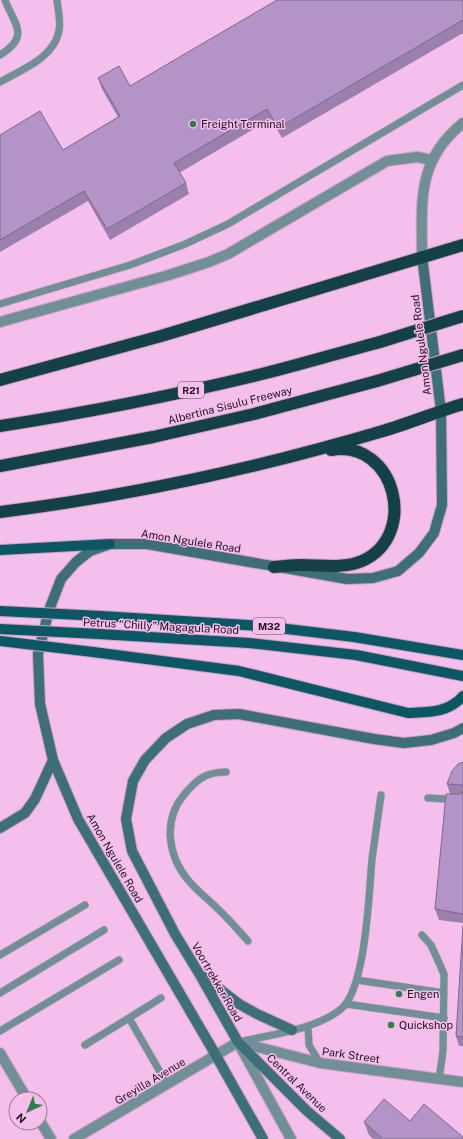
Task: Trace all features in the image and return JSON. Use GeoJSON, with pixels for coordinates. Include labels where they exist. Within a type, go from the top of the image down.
{"type":"FeatureCollection","features":[{"type":"Feature","properties":{"kind":"highway"},"geometry":{"type":"LineString","coordinates":[[0,380],[161,336],[463,244]]}},
{"type":"Feature","properties":{"kind":"highway","name":"Albertina Sisulu Freeway"},"geometry":{"type":"LineString","coordinates":[[0,426],[151,398],[255,376],[380,342],[463,316]]}},
{"type":"Feature","properties":{"kind":"highway","name":"Albertina Sisulu Freeway"},"geometry":{"type":"LineString","coordinates":[[0,466],[153,437],[254,414],[377,382],[463,355]]}},
{"type":"Feature","properties":{"kind":"highway"},"geometry":{"type":"LineString","coordinates":[[0,512],[59,505],[154,488],[274,460],[383,431],[463,404]]}},
{"type":"Feature","properties":{"kind":"highway"},"geometry":{"type":"LineString","coordinates":[[274,460],[337,449],[358,451],[374,461],[382,470],[388,480],[395,504],[391,531],[384,543],[374,553],[361,561],[330,566],[300,565],[274,567]]}},
{"type":"Feature","properties":{"kind":"main road","name":"Amon Ngulele Road"},"geometry":{"type":"LineString","coordinates":[[215,1054],[78,819],[53,760],[40,704],[38,654],[49,610],[61,579],[76,562],[90,550],[110,544],[147,544],[347,579],[373,578],[398,571],[419,553],[434,533],[442,505],[440,411],[422,256]]}},
{"type":"Feature","properties":{"kind":"main road"},"geometry":{"type":"LineString","coordinates":[[0,550],[110,544]]}},
{"type":"Feature","properties":{"kind":"main road","name":"Petrus “Chilly” Magagula Road"},"geometry":{"type":"LineString","coordinates":[[0,611],[262,626],[354,637],[463,655]]}},
{"type":"Feature","properties":{"kind":"main road","name":"Petrus “Chilly” Magagula Road"},"geometry":{"type":"LineString","coordinates":[[0,629],[249,643],[356,655],[463,676]]}},
{"type":"Feature","properties":{"kind":"main road"},"geometry":{"type":"LineString","coordinates":[[0,641],[239,671],[408,713],[436,712],[457,703],[463,696]]}},
{"type":"Feature","properties":{"kind":"main road","name":"Amon Ngulele Road"},"geometry":{"type":"LineString","coordinates":[[175,934],[132,851],[126,819],[134,781],[145,760],[166,738],[187,724],[214,715],[239,714],[374,739],[404,743],[431,740],[454,733],[463,728]]}},
{"type":"Feature","properties":{"kind":"main road"},"geometry":{"type":"LineString","coordinates":[[0,828],[25,813],[35,799],[53,760]]}},
{"type":"Feature","properties":{"kind":"main road","name":"Voortrekker Road"},"geometry":{"type":"LineString","coordinates":[[175,934],[238,1042]]}},
{"type":"Feature","properties":{"kind":"main road"},"geometry":{"type":"LineString","coordinates":[[200,975],[239,1004],[292,1030]]}},
{"type":"Feature","properties":{"kind":"main road","name":"Central Avenue"},"geometry":{"type":"LineString","coordinates":[[238,1042],[307,1111],[340,1139]]}},
{"type":"Feature","properties":{"kind":"main road"},"geometry":{"type":"LineString","coordinates":[[215,1054],[263,1139]]}},
{"type":"Feature","properties":{"kind":"street"},"geometry":{"type":"LineString","coordinates":[[422,256],[422,205],[426,175],[440,146],[463,123]]}},
{"type":"Feature","properties":{"kind":"street"},"geometry":{"type":"LineString","coordinates":[[0,322],[169,275],[209,262],[228,254],[387,161],[417,157],[432,160]]}},
{"type":"Feature","properties":{"kind":"street"},"geometry":{"type":"LineString","coordinates":[[238,1042],[291,1139]]}},
{"type":"Feature","properties":{"kind":"street","name":"Greyilla Avenue"},"geometry":{"type":"LineString","coordinates":[[74,1139],[215,1054],[238,1042]]}},
{"type":"Feature","properties":{"kind":"street","name":"Park Street"},"geometry":{"type":"LineString","coordinates":[[238,1042],[320,1063],[463,1082]]}},
{"type":"Feature","properties":{"kind":"street"},"geometry":{"type":"LineString","coordinates":[[0,1053],[22,1091]]}},
{"type":"Feature","properties":{"kind":"lane"},"geometry":{"type":"LineString","coordinates":[[0,55],[12,46],[18,32],[16,22],[5,0]]}},
{"type":"Feature","properties":{"kind":"lane"},"geometry":{"type":"LineString","coordinates":[[0,82],[43,57],[53,45],[59,31],[57,0]]}},
{"type":"Feature","properties":{"kind":"lane"},"geometry":{"type":"LineString","coordinates":[[0,304],[130,265],[183,245],[222,227],[463,85]]}},
{"type":"Feature","properties":{"kind":"lane"},"geometry":{"type":"LineString","coordinates":[[226,772],[216,772],[200,778],[190,787],[176,804],[171,825],[170,841],[179,865],[188,879],[248,940]]}},
{"type":"Feature","properties":{"kind":"lane"},"geometry":{"type":"LineString","coordinates":[[238,1042],[308,1026],[331,1016],[346,1004],[357,980],[366,926],[372,859],[381,795]]}},
{"type":"Feature","properties":{"kind":"lane"},"geometry":{"type":"LineString","coordinates":[[428,798],[463,800]]}},
{"type":"Feature","properties":{"kind":"lane"},"geometry":{"type":"LineString","coordinates":[[0,955],[85,905]]}},
{"type":"Feature","properties":{"kind":"lane"},"geometry":{"type":"LineString","coordinates":[[0,993],[104,930]]}},
{"type":"Feature","properties":{"kind":"lane"},"geometry":{"type":"LineString","coordinates":[[422,935],[431,945],[444,974],[443,1051],[439,1080]]}},
{"type":"Feature","properties":{"kind":"lane"},"geometry":{"type":"LineString","coordinates":[[0,1031],[119,960]]}},
{"type":"Feature","properties":{"kind":"lane"},"geometry":{"type":"LineString","coordinates":[[357,980],[444,993]]}},
{"type":"Feature","properties":{"kind":"lane"},"geometry":{"type":"LineString","coordinates":[[84,1045],[161,998]]}},
{"type":"Feature","properties":{"kind":"lane"},"geometry":{"type":"LineString","coordinates":[[346,1004],[444,1018]]}},
{"type":"Feature","properties":{"kind":"lane"},"geometry":{"type":"LineString","coordinates":[[129,1018],[167,1084]]}},
{"type":"Feature","properties":{"kind":"lane"},"geometry":{"type":"LineString","coordinates":[[308,1026],[309,1044],[320,1063]]}},
{"type":"Feature","properties":{"kind":"building","name":"Freight Terminal"},"geometry":{"type":"Polygon","coordinates":[[[277,0],[463,0],[463,20],[278,128],[267,109],[174,163],[186,183],[107,229],[84,191],[0,240],[0,135],[40,111],[63,150],[120,116],[98,78],[119,66],[130,86],[277,0]]]}},
{"type":"Feature","properties":{"kind":"building"},"geometry":{"type":"Polygon","coordinates":[[[463,762],[463,788],[462,785],[447,784],[452,771],[458,764],[463,762]]]}},
{"type":"Feature","properties":{"kind":"building"},"geometry":{"type":"Polygon","coordinates":[[[463,791],[463,914],[435,909],[446,794],[461,794],[463,791]]]}},
{"type":"Feature","properties":{"kind":"building"},"geometry":{"type":"Polygon","coordinates":[[[463,926],[463,1037],[456,1036],[463,926]]]}},
{"type":"Feature","properties":{"kind":"building"},"geometry":{"type":"Polygon","coordinates":[[[384,1099],[410,1121],[424,1104],[463,1137],[463,1139],[383,1139],[364,1122],[384,1099]]]}},
{"type":"Feature","properties":{"kind":"place","name":"Freight Terminal"},"geometry":{"type":"Point","coordinates":[193,124]}},
{"type":"Feature","properties":{"kind":"place","name":"Engen"},"geometry":{"type":"Point","coordinates":[399,994]}},
{"type":"Feature","properties":{"kind":"place","name":"Quickshop"},"geometry":{"type":"Point","coordinates":[391,1025]}}]}
